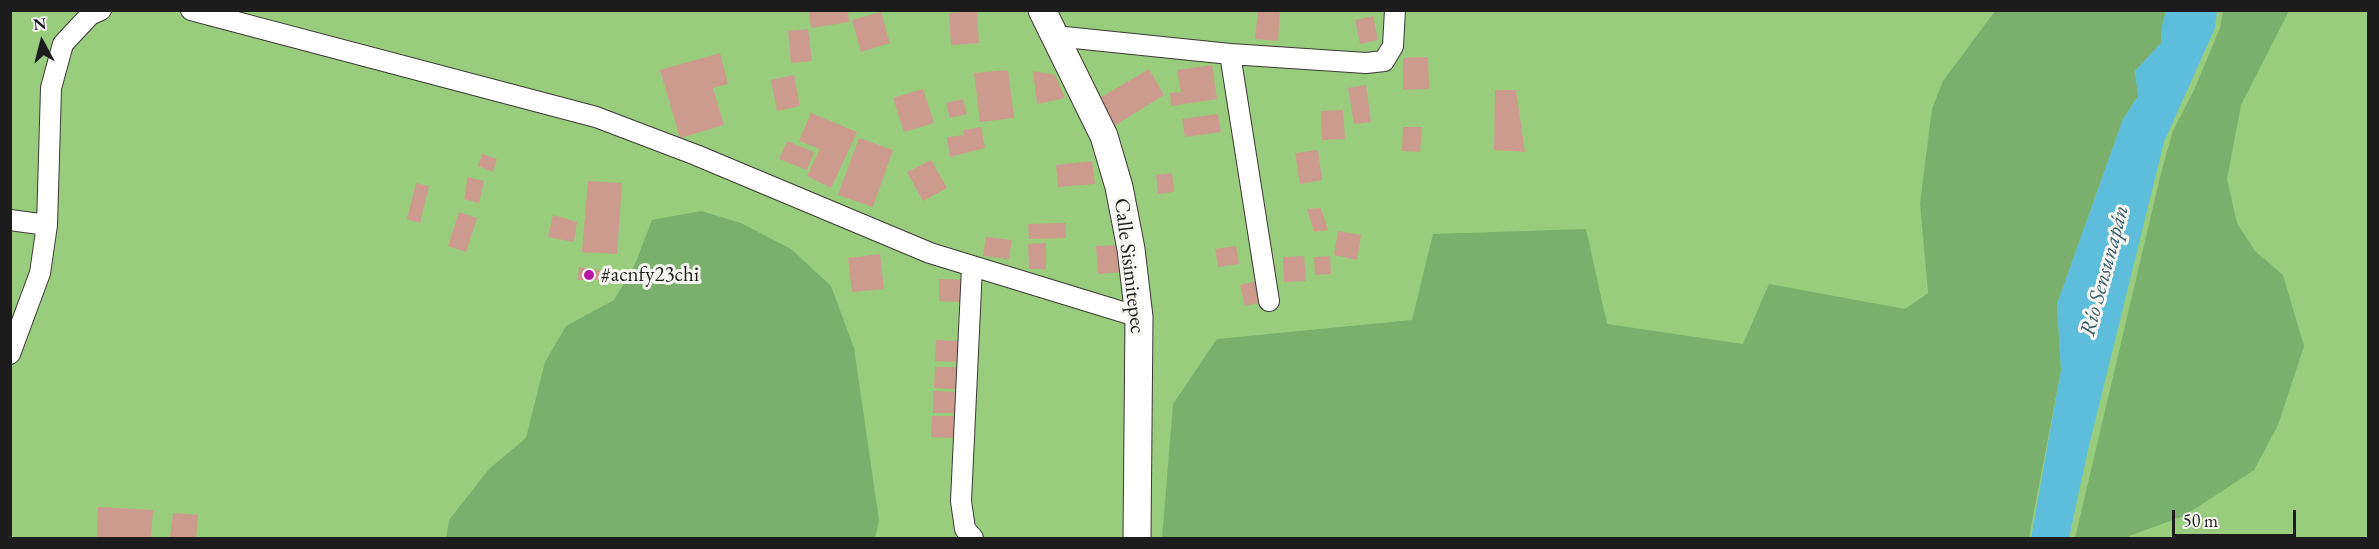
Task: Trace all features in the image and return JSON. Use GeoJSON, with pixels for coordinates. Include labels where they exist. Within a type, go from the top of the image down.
{"type":"FeatureCollection","features":[{"type":"Feature","properties":{"kind":"street"},"geometry":{"type":"LineString","coordinates":[[10,354],[40,273],[47,225],[51,88],[63,44],[90,15],[102,10]]}},
{"type":"Feature","properties":{"kind":"street"},"geometry":{"type":"LineString","coordinates":[[191,10],[596,117],[696,154],[930,253],[1139,317]]}},
{"type":"Feature","properties":{"kind":"street","name":"Calle Sisimitepec"},"geometry":{"type":"LineString","coordinates":[[1042,10],[1104,136],[1119,187],[1131,249],[1139,317],[1137,538]]}},
{"type":"Feature","properties":{"kind":"street"},"geometry":{"type":"LineString","coordinates":[[1055,36],[1230,54],[1366,63],[1384,61],[1393,46],[1395,10]]}},
{"type":"Feature","properties":{"kind":"street"},"geometry":{"type":"LineString","coordinates":[[1230,54],[1269,301]]}},
{"type":"Feature","properties":{"kind":"street"},"geometry":{"type":"LineString","coordinates":[[10,220],[47,225]]}},
{"type":"Feature","properties":{"kind":"street"},"geometry":{"type":"LineString","coordinates":[[972,267],[961,501],[965,529],[973,538]]}},
{"type":"Feature","properties":{"kind":"green space"},"geometry":{"type":"Polygon","coordinates":[[[10,11],[2368,11],[2368,538],[11,538],[10,11]]]}},
{"type":"Feature","properties":{"kind":"green space"},"geometry":{"type":"Polygon","coordinates":[[[1995,11],[2166,11],[2161,43],[2135,71],[2138,96],[2123,119],[2057,304],[2061,370],[2029,538],[1162,538],[1173,404],[1217,339],[1412,320],[1433,234],[1586,229],[1607,324],[1743,344],[1769,284],[1905,309],[1928,293],[1920,203],[1932,109],[1943,81],[1995,11]]]}},
{"type":"Feature","properties":{"kind":"green space"},"geometry":{"type":"Polygon","coordinates":[[[2223,11],[2289,11],[2241,105],[2227,179],[2237,223],[2255,251],[2283,275],[2304,346],[2278,425],[2254,470],[2184,516],[2128,538],[2075,538],[2162,169],[2173,131],[2194,90],[2220,28],[2223,11]]]}},
{"type":"Feature","properties":{"kind":"green space"},"geometry":{"type":"Polygon","coordinates":[[[701,211],[741,223],[791,249],[831,286],[854,348],[879,520],[875,538],[446,538],[449,520],[489,469],[526,438],[545,362],[566,326],[614,300],[635,264],[652,220],[701,211]]]}},
{"type":"Feature","properties":{"kind":"water","name":"Río Sensunapán"},"geometry":{"type":"Polygon","coordinates":[[[2166,11],[2217,11],[2215,28],[2164,142],[2088,450],[2069,538],[2031,538],[2061,370],[2057,304],[2123,119],[2138,96],[2135,71],[2161,43],[2166,11]]]}},
{"type":"Feature","properties":{"kind":"building"},"geometry":{"type":"Polygon","coordinates":[[[809,10],[848,10],[849,22],[811,28],[809,10]]]}},
{"type":"Feature","properties":{"kind":"building"},"geometry":{"type":"Polygon","coordinates":[[[1258,10],[1280,10],[1278,41],[1255,39],[1258,10]]]}},
{"type":"Feature","properties":{"kind":"building"},"geometry":{"type":"Polygon","coordinates":[[[977,11],[979,43],[951,45],[949,13],[977,11]]]}},
{"type":"Feature","properties":{"kind":"building"},"geometry":{"type":"Polygon","coordinates":[[[881,12],[890,43],[861,52],[852,20],[881,12]]]}},
{"type":"Feature","properties":{"kind":"building"},"geometry":{"type":"Polygon","coordinates":[[[1373,16],[1378,40],[1360,44],[1355,20],[1373,16]]]}},
{"type":"Feature","properties":{"kind":"building"},"geometry":{"type":"Polygon","coordinates":[[[808,29],[812,61],[791,63],[788,31],[808,29]]]}},
{"type":"Feature","properties":{"kind":"building"},"geometry":{"type":"Polygon","coordinates":[[[720,53],[728,84],[713,88],[724,125],[680,138],[660,70],[720,53]]]}},
{"type":"Feature","properties":{"kind":"building"},"geometry":{"type":"Polygon","coordinates":[[[1428,57],[1429,89],[1403,90],[1403,58],[1428,57]]]}},
{"type":"Feature","properties":{"kind":"building"},"geometry":{"type":"Polygon","coordinates":[[[1212,65],[1217,99],[1171,106],[1170,93],[1181,92],[1177,70],[1212,65]]]}},
{"type":"Feature","properties":{"kind":"building"},"geometry":{"type":"Polygon","coordinates":[[[1149,69],[1164,95],[1114,126],[1098,99],[1149,69]]]}},
{"type":"Feature","properties":{"kind":"building"},"geometry":{"type":"Polygon","coordinates":[[[1008,70],[1014,118],[980,122],[974,73],[1008,70]]]}},
{"type":"Feature","properties":{"kind":"building"},"geometry":{"type":"Polygon","coordinates":[[[1033,71],[1055,75],[1065,98],[1037,104],[1033,71]]]}},
{"type":"Feature","properties":{"kind":"building"},"geometry":{"type":"Polygon","coordinates":[[[794,75],[800,106],[777,111],[771,80],[794,75]]]}},
{"type":"Feature","properties":{"kind":"building"},"geometry":{"type":"Polygon","coordinates":[[[1366,85],[1371,122],[1354,124],[1348,88],[1366,85]]]}},
{"type":"Feature","properties":{"kind":"building"},"geometry":{"type":"Polygon","coordinates":[[[923,89],[934,123],[904,132],[893,98],[923,89]]]}},
{"type":"Feature","properties":{"kind":"building"},"geometry":{"type":"Polygon","coordinates":[[[1495,90],[1516,90],[1525,152],[1494,150],[1495,90]]]}},
{"type":"Feature","properties":{"kind":"building"},"geometry":{"type":"Polygon","coordinates":[[[963,99],[967,114],[950,118],[946,103],[963,99]]]}},
{"type":"Feature","properties":{"kind":"building"},"geometry":{"type":"Polygon","coordinates":[[[1343,110],[1345,139],[1322,140],[1321,111],[1343,110]]]}},
{"type":"Feature","properties":{"kind":"building"},"geometry":{"type":"Polygon","coordinates":[[[811,113],[857,132],[831,188],[807,176],[820,149],[799,141],[811,113]]]}},
{"type":"Feature","properties":{"kind":"building"},"geometry":{"type":"Polygon","coordinates":[[[1218,114],[1221,132],[1185,137],[1182,119],[1218,114]]]}},
{"type":"Feature","properties":{"kind":"building"},"geometry":{"type":"Polygon","coordinates":[[[981,127],[985,148],[950,157],[947,137],[964,135],[963,130],[981,127]]]}},
{"type":"Feature","properties":{"kind":"building"},"geometry":{"type":"Polygon","coordinates":[[[1403,127],[1422,127],[1420,152],[1402,151],[1403,127]]]}},
{"type":"Feature","properties":{"kind":"building"},"geometry":{"type":"Polygon","coordinates":[[[859,138],[893,150],[873,207],[838,195],[859,138]]]}},
{"type":"Feature","properties":{"kind":"building"},"geometry":{"type":"Polygon","coordinates":[[[787,141],[814,152],[807,170],[779,159],[787,141]]]}},
{"type":"Feature","properties":{"kind":"building"},"geometry":{"type":"Polygon","coordinates":[[[1318,150],[1322,180],[1300,184],[1295,153],[1318,150]]]}},
{"type":"Feature","properties":{"kind":"building"},"geometry":{"type":"Polygon","coordinates":[[[482,154],[497,159],[493,172],[478,166],[482,154]]]}},
{"type":"Feature","properties":{"kind":"building"},"geometry":{"type":"Polygon","coordinates":[[[931,160],[947,188],[923,201],[907,172],[931,160]]]}},
{"type":"Feature","properties":{"kind":"building"},"geometry":{"type":"Polygon","coordinates":[[[1092,161],[1095,184],[1058,187],[1056,165],[1092,161]]]}},
{"type":"Feature","properties":{"kind":"building"},"geometry":{"type":"Polygon","coordinates":[[[1172,173],[1174,192],[1158,194],[1156,175],[1172,173]]]}},
{"type":"Feature","properties":{"kind":"building"},"geometry":{"type":"Polygon","coordinates":[[[468,177],[484,181],[479,203],[464,199],[468,177]]]}},
{"type":"Feature","properties":{"kind":"building"},"geometry":{"type":"Polygon","coordinates":[[[588,181],[622,183],[617,254],[582,252],[588,181]]]}},
{"type":"Feature","properties":{"kind":"building"},"geometry":{"type":"Polygon","coordinates":[[[416,183],[429,186],[420,223],[407,219],[416,183]]]}},
{"type":"Feature","properties":{"kind":"building"},"geometry":{"type":"Polygon","coordinates":[[[1321,208],[1328,230],[1314,232],[1307,209],[1321,208]]]}},
{"type":"Feature","properties":{"kind":"building"},"geometry":{"type":"Polygon","coordinates":[[[459,212],[477,218],[466,252],[448,246],[459,212]]]}},
{"type":"Feature","properties":{"kind":"building"},"geometry":{"type":"Polygon","coordinates":[[[553,215],[577,222],[574,242],[548,237],[553,215]]]}},
{"type":"Feature","properties":{"kind":"building"},"geometry":{"type":"Polygon","coordinates":[[[1066,223],[1066,238],[1029,239],[1028,224],[1066,223]]]}},
{"type":"Feature","properties":{"kind":"building"},"geometry":{"type":"Polygon","coordinates":[[[1338,231],[1361,235],[1357,260],[1334,255],[1338,231]]]}},
{"type":"Feature","properties":{"kind":"building"},"geometry":{"type":"Polygon","coordinates":[[[986,237],[1012,240],[1009,259],[983,256],[986,237]]]}},
{"type":"Feature","properties":{"kind":"building"},"geometry":{"type":"Polygon","coordinates":[[[1046,243],[1046,269],[1029,269],[1028,244],[1046,243]]]}},
{"type":"Feature","properties":{"kind":"building"},"geometry":{"type":"Polygon","coordinates":[[[1120,245],[1122,272],[1098,274],[1096,246],[1120,245]]]}},
{"type":"Feature","properties":{"kind":"building"},"geometry":{"type":"Polygon","coordinates":[[[1236,246],[1239,264],[1218,267],[1215,249],[1236,246]]]}},
{"type":"Feature","properties":{"kind":"building"},"geometry":{"type":"Polygon","coordinates":[[[880,254],[884,289],[852,292],[848,258],[880,254]]]}},
{"type":"Feature","properties":{"kind":"building"},"geometry":{"type":"Polygon","coordinates":[[[1304,256],[1306,281],[1284,282],[1283,257],[1304,256]]]}},
{"type":"Feature","properties":{"kind":"building"},"geometry":{"type":"Polygon","coordinates":[[[1330,256],[1331,274],[1315,275],[1314,257],[1330,256]]]}},
{"type":"Feature","properties":{"kind":"building","name":"#acnfy23chi"},"geometry":{"type":"Polygon","coordinates":[[[579,267],[600,270],[600,280],[578,280],[579,267]]]}},
{"type":"Feature","properties":{"kind":"building"},"geometry":{"type":"Polygon","coordinates":[[[939,279],[963,280],[962,302],[939,301],[939,279]]]}},
{"type":"Feature","properties":{"kind":"building"},"geometry":{"type":"Polygon","coordinates":[[[1258,281],[1263,302],[1245,306],[1240,285],[1258,281]]]}},
{"type":"Feature","properties":{"kind":"building"},"geometry":{"type":"Polygon","coordinates":[[[936,340],[959,341],[958,362],[935,361],[936,340]]]}},
{"type":"Feature","properties":{"kind":"building"},"geometry":{"type":"Polygon","coordinates":[[[935,367],[958,367],[957,389],[934,388],[935,367]]]}},
{"type":"Feature","properties":{"kind":"building"},"geometry":{"type":"Polygon","coordinates":[[[933,391],[957,392],[956,413],[933,413],[933,391]]]}},
{"type":"Feature","properties":{"kind":"building"},"geometry":{"type":"Polygon","coordinates":[[[932,416],[955,416],[955,438],[931,437],[932,416]]]}},
{"type":"Feature","properties":{"kind":"building"},"geometry":{"type":"Polygon","coordinates":[[[98,507],[153,510],[151,538],[97,537],[98,507]]]}},
{"type":"Feature","properties":{"kind":"building"},"geometry":{"type":"Polygon","coordinates":[[[173,513],[198,515],[196,538],[170,538],[173,513]]]}},
{"type":"Feature","properties":{"kind":"place","name":"#acnfy23chi"},"geometry":{"type":"Point","coordinates":[589,275]}}]}
